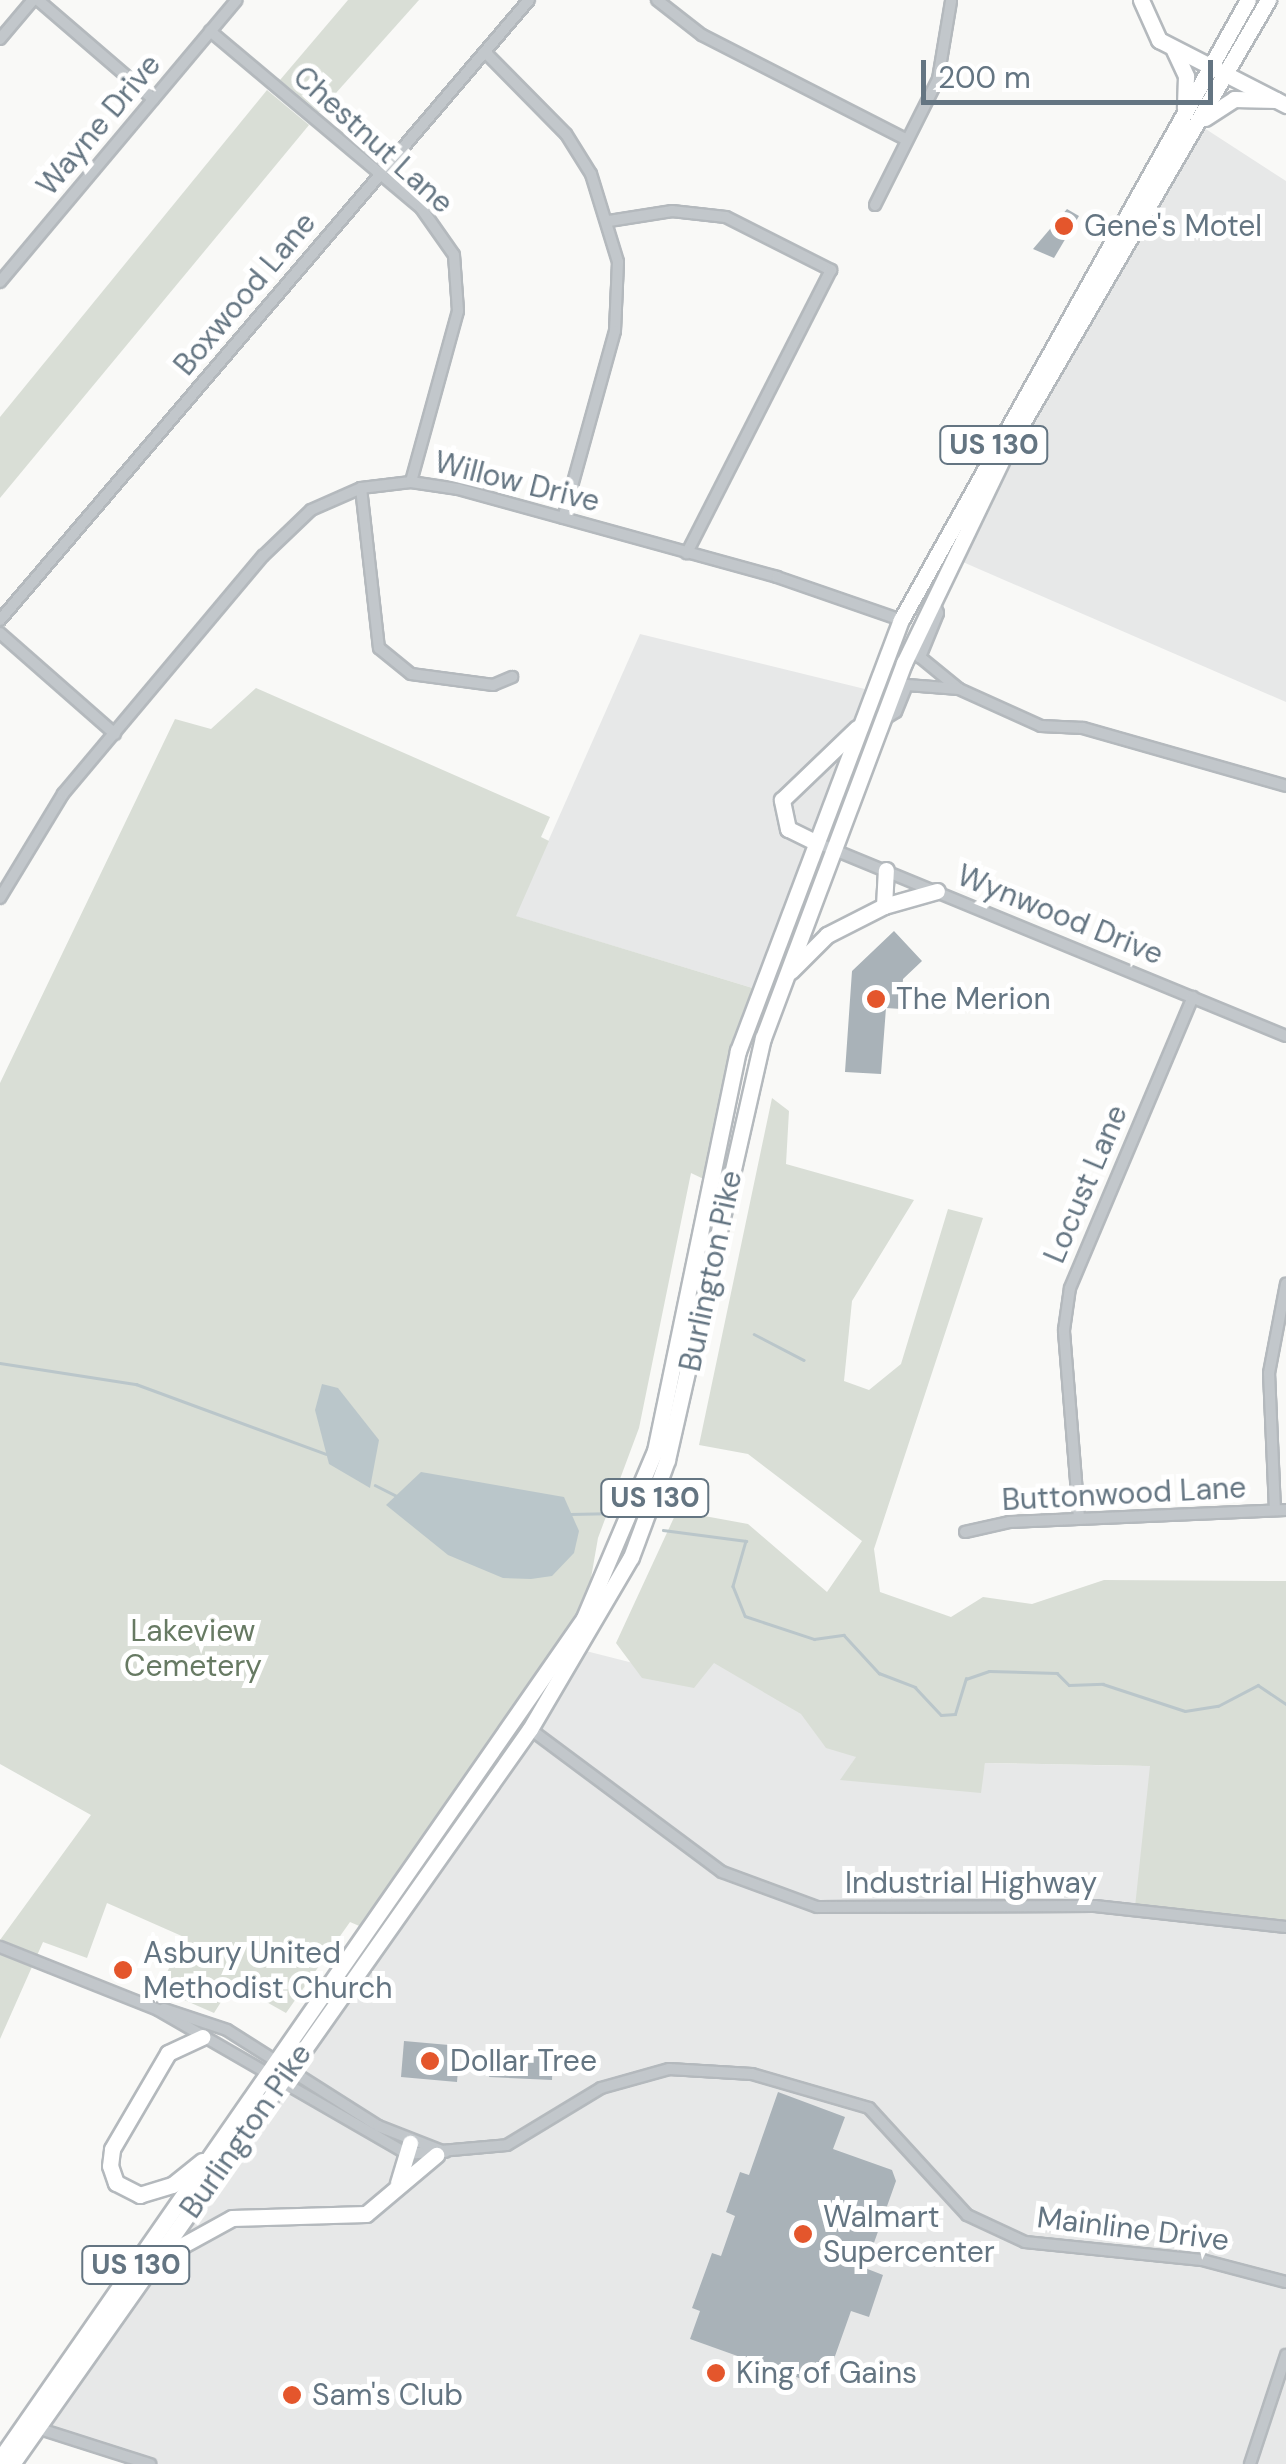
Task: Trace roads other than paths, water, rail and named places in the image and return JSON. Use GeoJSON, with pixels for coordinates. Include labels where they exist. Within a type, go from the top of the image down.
{"type":"FeatureCollection","features":[{"type":"Feature","properties":{"kind":"main road"},"geometry":{"type":"LineString","coordinates":[[1141,0],[1150,30],[1174,50],[1228,72],[1281,102]]}},
{"type":"Feature","properties":{"kind":"main road","name":"Burlington Pike"},"geometry":{"type":"LineString","coordinates":[[0,2458],[217,2149],[282,2068],[530,1729],[582,1650],[656,1493],[751,1086],[833,848],[931,596],[1191,120],[1212,66],[1248,0]]}},
{"type":"Feature","properties":{"kind":"main road","name":"Burlington Pike"},"geometry":{"type":"LineString","coordinates":[[12,2464],[153,2264],[547,1680],[631,1520],[679,1346],[730,1082],[815,842],[901,620],[1191,120],[1228,72],[1268,0]]}},
{"type":"Feature","properties":{"kind":"main road"},"geometry":{"type":"LineString","coordinates":[[1174,50],[1186,76],[1191,120],[1234,100],[1281,102]]}},
{"type":"Feature","properties":{"kind":"main road"},"geometry":{"type":"LineString","coordinates":[[815,842],[788,829],[782,800],[860,725]]}},
{"type":"Feature","properties":{"kind":"main road"},"geometry":{"type":"LineString","coordinates":[[884,906],[886,870]]}},
{"type":"Feature","properties":{"kind":"main road"},"geometry":{"type":"LineString","coordinates":[[786,978],[827,935],[884,906],[937,891]]}},
{"type":"Feature","properties":{"kind":"main road"},"geometry":{"type":"LineString","coordinates":[[203,2038],[168,2053],[112,2149],[110,2166],[128,2191],[157,2193],[217,2149]]}},
{"type":"Feature","properties":{"kind":"main road"},"geometry":{"type":"LineString","coordinates":[[394,2191],[409,2148]]}},
{"type":"Feature","properties":{"kind":"main road"},"geometry":{"type":"LineString","coordinates":[[153,2264],[232,2218],[349,2220],[443,2154]]}},
{"type":"Feature","properties":{"kind":"street"},"geometry":{"type":"LineString","coordinates":[[0,39],[35,0],[153,100]]}},
{"type":"Feature","properties":{"kind":"street","name":"Wayne Drive"},"geometry":{"type":"LineString","coordinates":[[0,282],[237,0]]}},
{"type":"Feature","properties":{"kind":"street","name":"Boxwood Lane"},"geometry":{"type":"LineString","coordinates":[[0,620],[529,0]]}},
{"type":"Feature","properties":{"kind":"street"},"geometry":{"type":"LineString","coordinates":[[657,0],[702,35],[907,140]]}},
{"type":"Feature","properties":{"kind":"street"},"geometry":{"type":"LineString","coordinates":[[875,205],[938,79],[948,0],[958,0]]}},
{"type":"Feature","properties":{"kind":"street","name":"Chestnut Lane"},"geometry":{"type":"LineString","coordinates":[[210,32],[438,226],[454,256],[461,292],[411,482]]}},
{"type":"Feature","properties":{"kind":"street"},"geometry":{"type":"LineString","coordinates":[[485,52],[566,134],[609,221],[618,262],[615,331],[563,518]]}},
{"type":"Feature","properties":{"kind":"street"},"geometry":{"type":"LineString","coordinates":[[609,221],[672,212],[726,217],[831,270],[687,553]]}},
{"type":"Feature","properties":{"kind":"street","name":"Willow Drive"},"geometry":{"type":"LineString","coordinates":[[0,898],[63,794],[286,531],[361,488],[411,482],[563,518],[901,620]]}},
{"type":"Feature","properties":{"kind":"street"},"geometry":{"type":"LineString","coordinates":[[361,488],[379,648],[411,674],[477,684],[512,677]]}},
{"type":"Feature","properties":{"kind":"street"},"geometry":{"type":"LineString","coordinates":[[931,596],[938,613],[920,656],[959,689],[1041,726],[1082,728],[1286,786]]}},
{"type":"Feature","properties":{"kind":"street"},"geometry":{"type":"LineString","coordinates":[[0,633],[115,734]]}},
{"type":"Feature","properties":{"kind":"street"},"geometry":{"type":"LineString","coordinates":[[881,721],[896,712],[907,685],[959,689]]}},
{"type":"Feature","properties":{"kind":"street","name":"Wynwood Drive"},"geometry":{"type":"LineString","coordinates":[[815,842],[1286,1036]]}},
{"type":"Feature","properties":{"kind":"street","name":"Locust Lane"},"geometry":{"type":"LineString","coordinates":[[1079,1518],[1064,1330],[1070,1288],[1194,998]]}},
{"type":"Feature","properties":{"kind":"street"},"geometry":{"type":"LineString","coordinates":[[1281,1510],[1269,1373],[1286,1284]]}},
{"type":"Feature","properties":{"kind":"street","name":"Buttonwood Lane"},"geometry":{"type":"LineString","coordinates":[[965,1532],[1079,1518],[1281,1510]]}},
{"type":"Feature","properties":{"kind":"street","name":"Industrial Highway"},"geometry":{"type":"LineString","coordinates":[[530,1729],[722,1872],[817,1906],[1095,1906],[1286,1927]]}},
{"type":"Feature","properties":{"kind":"street"},"geometry":{"type":"LineString","coordinates":[[0,1947],[227,2030],[409,2148]]}},
{"type":"Feature","properties":{"kind":"street"},"geometry":{"type":"LineString","coordinates":[[142,2002],[203,2038],[282,2068]]}},
{"type":"Feature","properties":{"kind":"street","name":"Mainline Drive"},"geometry":{"type":"LineString","coordinates":[[409,2148],[443,2154],[508,2145],[601,2088],[636,2077],[704,2068],[752,2074],[869,2108],[967,2215],[1025,2242],[1202,2260],[1286,2282]]}},
{"type":"Feature","properties":{"kind":"street"},"geometry":{"type":"LineString","coordinates":[[1250,2464],[1286,2355]]}},
{"type":"Feature","properties":{"kind":"street"},"geometry":{"type":"LineString","coordinates":[[37,2428],[150,2464]]}},
{"type":"Feature","properties":{"kind":"waterway"},"geometry":{"type":"LineString","coordinates":[[754,1334],[804,1360]]}},
{"type":"Feature","properties":{"kind":"waterway"},"geometry":{"type":"LineString","coordinates":[[0,1363],[136,1384],[326,1454]]}},
{"type":"Feature","properties":{"kind":"waterway"},"geometry":{"type":"LineString","coordinates":[[375,1485],[399,1497]]}},
{"type":"Feature","properties":{"kind":"waterway"},"geometry":{"type":"LineString","coordinates":[[570,1514],[619,1513]]}},
{"type":"Feature","properties":{"kind":"waterway"},"geometry":{"type":"LineString","coordinates":[[663,1530],[746,1541],[733,1586],[745,1616],[814,1639],[844,1635],[879,1673],[915,1687],[941,1715],[955,1714],[966,1679],[989,1671],[1057,1673],[1069,1685],[1103,1684],[1185,1711],[1218,1706],[1258,1685],[1286,1704]]}},
{"type":"Feature","properties":{"kind":"place","name":"Gene's Motel"},"geometry":{"type":"Point","coordinates":[1064,226]}},
{"type":"Feature","properties":{"kind":"place","name":"The Merion"},"geometry":{"type":"Point","coordinates":[876,999]}},
{"type":"Feature","properties":{"kind":"place","name":"Asbury United Methodist Church"},"geometry":{"type":"Point","coordinates":[123,1970]}},
{"type":"Feature","properties":{"kind":"place","name":"Dollar Tree"},"geometry":{"type":"Point","coordinates":[430,2061]}},
{"type":"Feature","properties":{"kind":"place","name":"Walmart Supercenter"},"geometry":{"type":"Point","coordinates":[803,2234]}},
{"type":"Feature","properties":{"kind":"place","name":"King of Gains"},"geometry":{"type":"Point","coordinates":[716,2373]}},
{"type":"Feature","properties":{"kind":"place","name":"Sam's Club"},"geometry":{"type":"Point","coordinates":[292,2395]}},
{"type":"Feature","properties":{"kind":"park label","name":"Lakeview Cemetery"},"geometry":{"type":"Point","coordinates":[193,1648]}}]}
